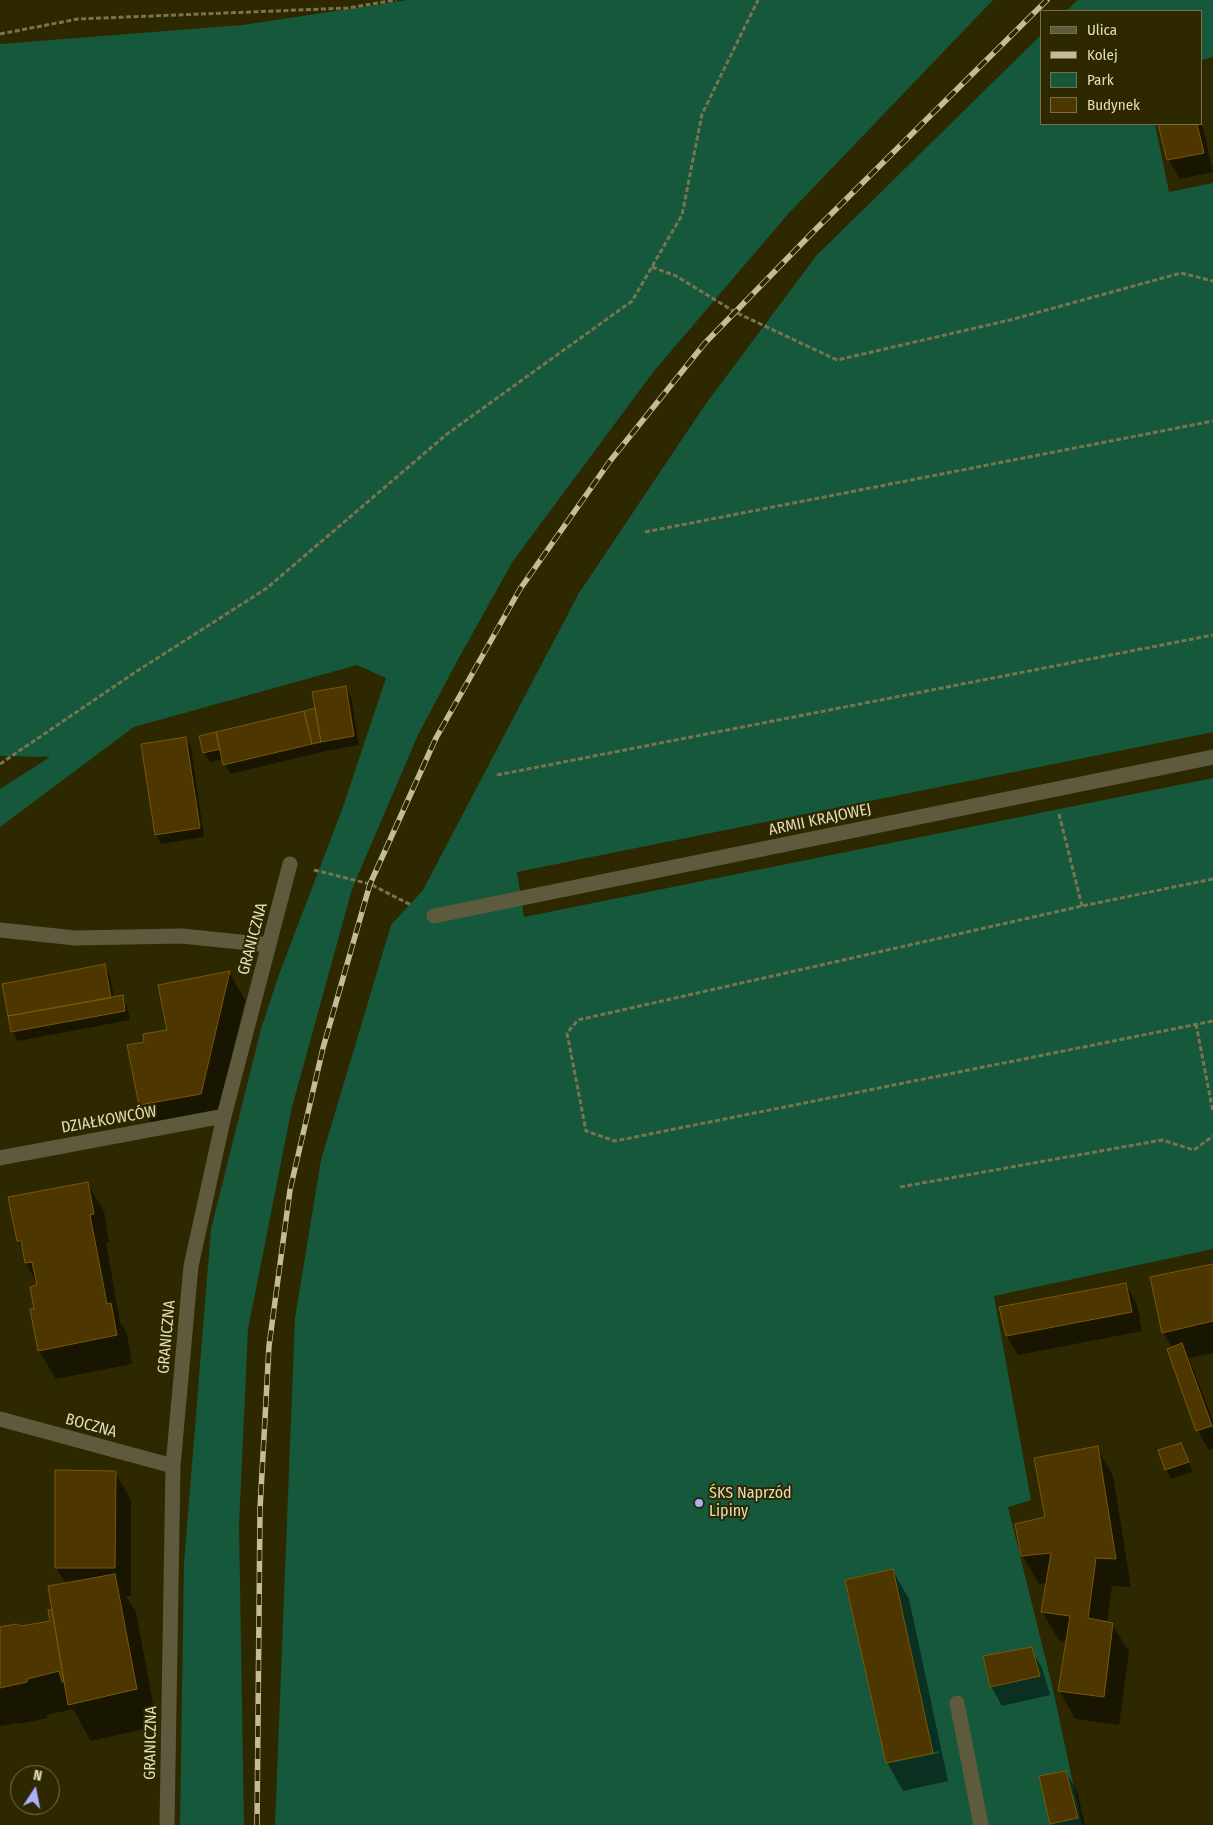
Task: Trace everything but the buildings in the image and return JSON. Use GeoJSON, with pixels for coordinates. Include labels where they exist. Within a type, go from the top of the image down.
{"type":"FeatureCollection","features":[{"type":"Feature","properties":{"kind":"street","name":"ARMII KRAJOWEJ"},"geometry":{"type":"LineString","coordinates":[[434,916],[1213,757]]}},
{"type":"Feature","properties":{"kind":"street","name":"GRANICZNA"},"geometry":{"type":"LineString","coordinates":[[167,1825],[173,1466],[191,1266],[224,1116],[290,864]]}},
{"type":"Feature","properties":{"kind":"street"},"geometry":{"type":"LineString","coordinates":[[0,930],[75,938],[182,936],[269,945]]}},
{"type":"Feature","properties":{"kind":"street","name":"DZIAŁKOWCÓW"},"geometry":{"type":"LineString","coordinates":[[0,1158],[224,1116]]}},
{"type":"Feature","properties":{"kind":"street","name":"BOCZNA"},"geometry":{"type":"LineString","coordinates":[[0,1419],[173,1466]]}},
{"type":"Feature","properties":{"kind":"street"},"geometry":{"type":"LineString","coordinates":[[957,1702],[981,1825]]}},
{"type":"Feature","properties":{"kind":"path"},"geometry":{"type":"LineString","coordinates":[[0,34],[78,19],[348,8],[396,0]]}},
{"type":"Feature","properties":{"kind":"path"},"geometry":{"type":"LineString","coordinates":[[0,764],[134,673],[267,588],[447,434],[632,301],[682,215],[702,114],[758,0]]}},
{"type":"Feature","properties":{"kind":"path"},"geometry":{"type":"LineString","coordinates":[[652,267],[676,276],[736,312],[837,360],[1010,320],[1180,273],[1213,281]]}},
{"type":"Feature","properties":{"kind":"path"},"geometry":{"type":"LineString","coordinates":[[645,532],[1213,421]]}},
{"type":"Feature","properties":{"kind":"path"},"geometry":{"type":"LineString","coordinates":[[497,775],[1213,635]]}},
{"type":"Feature","properties":{"kind":"path"},"geometry":{"type":"LineString","coordinates":[[1053,790],[1082,906]]}},
{"type":"Feature","properties":{"kind":"path"},"geometry":{"type":"LineString","coordinates":[[290,864],[370,884],[434,916]]}},
{"type":"Feature","properties":{"kind":"path"},"geometry":{"type":"LineString","coordinates":[[1213,879],[1082,906],[578,1020],[567,1033],[586,1132],[615,1141],[1213,1021]]}},
{"type":"Feature","properties":{"kind":"path"},"geometry":{"type":"LineString","coordinates":[[1196,1024],[1213,1112]]}},
{"type":"Feature","properties":{"kind":"path"},"geometry":{"type":"LineString","coordinates":[[900,1187],[1162,1140],[1194,1150],[1213,1136]]}},
{"type":"Feature","properties":{"kind":"green space"},"geometry":{"type":"Polygon","coordinates":[[[408,0],[993,0],[789,213],[654,371],[513,561],[418,735],[352,889],[292,1107],[248,1329],[239,1525],[244,1825],[180,1825],[184,1563],[211,1229],[261,1029],[278,977],[343,807],[386,678],[357,665],[134,727],[0,827],[0,789],[50,757],[0,756],[0,44],[243,25],[408,0]]]}},
{"type":"Feature","properties":{"kind":"green space"},"geometry":{"type":"Polygon","coordinates":[[[1078,0],[1213,0],[1213,57],[1203,60],[1203,10],[1067,10],[1078,0]]]}},
{"type":"Feature","properties":{"kind":"green space"},"geometry":{"type":"Polygon","coordinates":[[[1040,36],[1040,125],[1155,125],[1169,192],[1213,183],[1213,732],[517,872],[524,917],[1213,778],[1213,1249],[994,1296],[1031,1500],[1008,1507],[1052,1685],[1082,1825],[275,1825],[295,1318],[321,1160],[391,925],[423,890],[579,593],[705,405],[816,256],[1040,36]]]}},
{"type":"Feature","properties":{"kind":"railway"},"geometry":{"type":"LineString","coordinates":[[257,1825],[260,1509],[269,1346],[290,1190],[323,1048],[370,884],[436,738],[520,589],[610,461],[705,343],[813,232],[1047,0]]}},
{"type":"Feature","properties":{"kind":"place","name":"ŚKS Naprzód Lipiny"},"geometry":{"type":"Point","coordinates":[699,1503]}}]}
